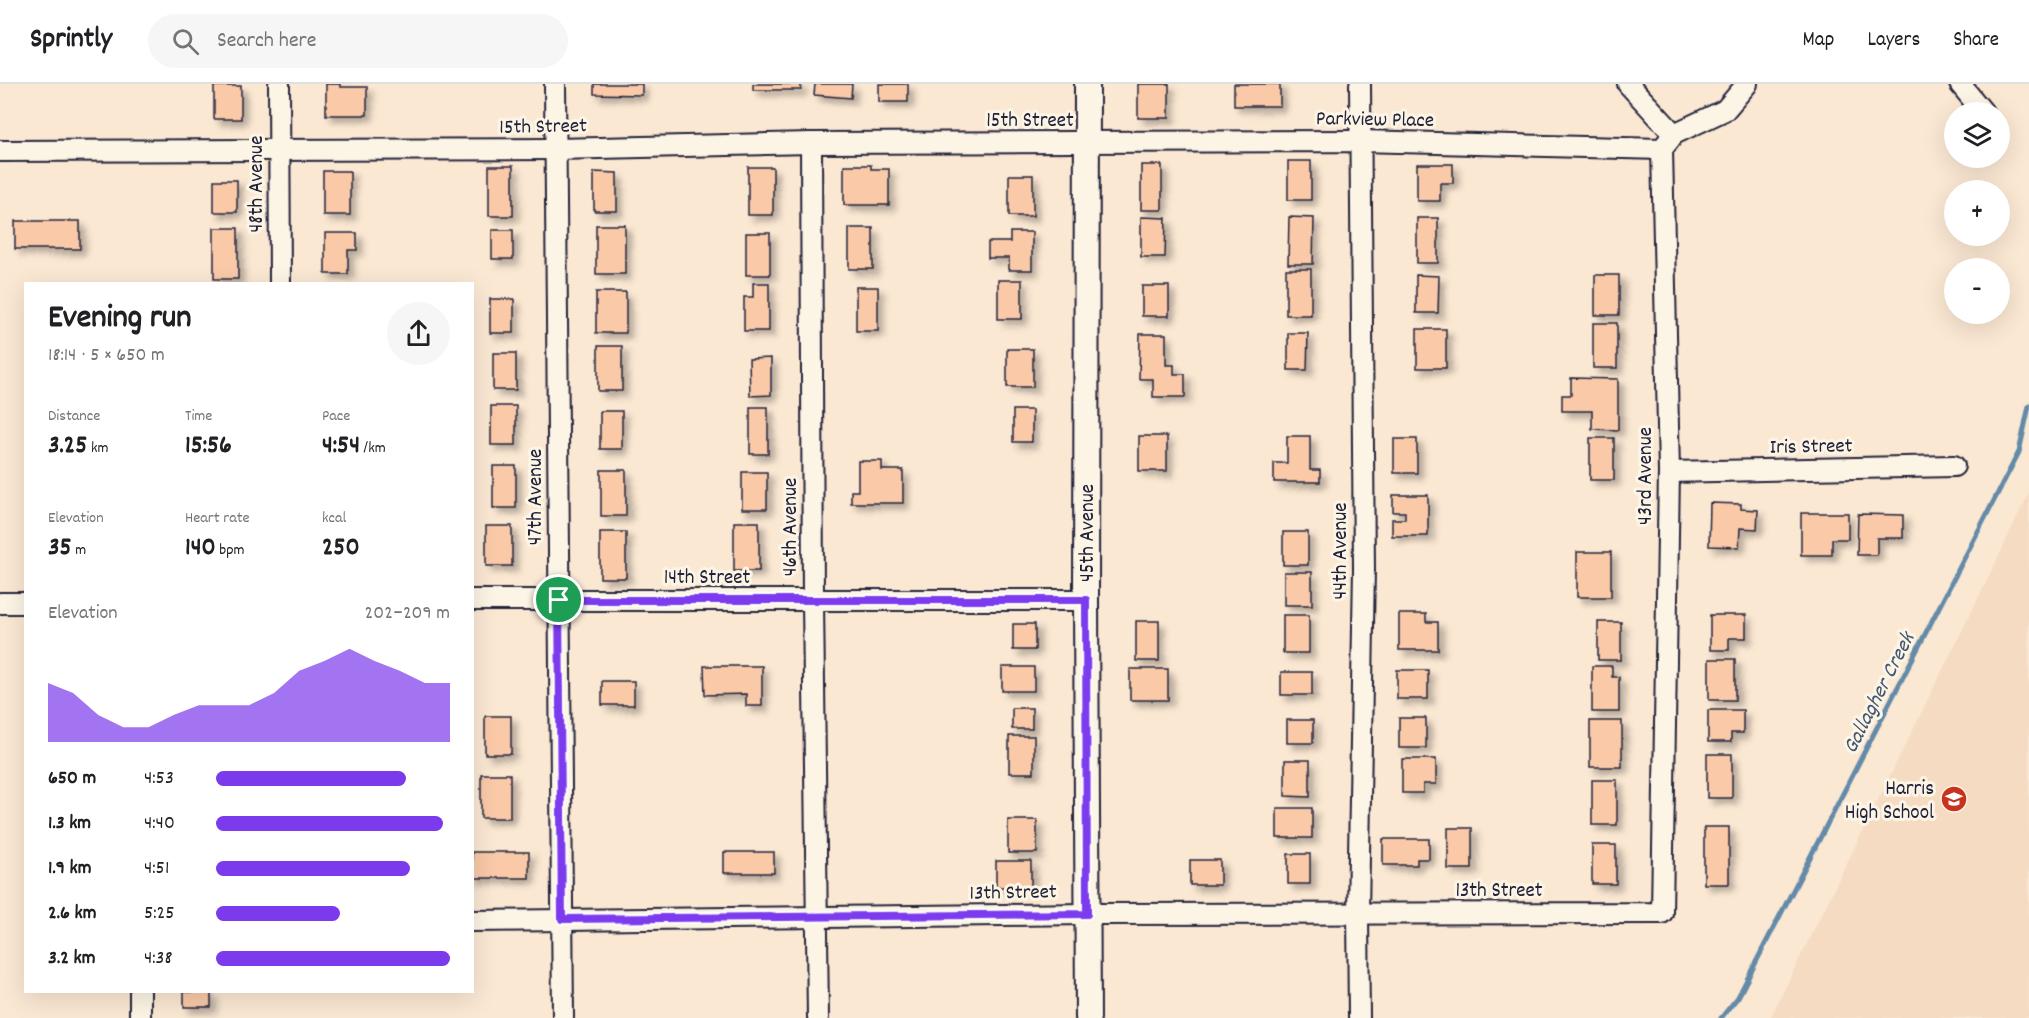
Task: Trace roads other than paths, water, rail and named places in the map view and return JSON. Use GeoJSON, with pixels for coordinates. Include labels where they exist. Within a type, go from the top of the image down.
{"type":"FeatureCollection","features":[{"type":"Feature","properties":{"kind":"street","name":"48th Avenue"},"geometry":{"type":"LineString","coordinates":[[279,84],[280,282]]}},
{"type":"Feature","properties":{"kind":"street","name":"47th Avenue"},"geometry":{"type":"LineString","coordinates":[[555,84],[563,1018]]}},
{"type":"Feature","properties":{"kind":"street","name":"45th Avenue"},"geometry":{"type":"LineString","coordinates":[[1087,84],[1088,1018]]}},
{"type":"Feature","properties":{"kind":"street","name":"44th Avenue"},"geometry":{"type":"LineString","coordinates":[[1359,1018],[1358,913],[1364,570],[1360,84]]}},
{"type":"Feature","properties":{"kind":"street"},"geometry":{"type":"LineString","coordinates":[[1628,84],[1668,141],[1725,110],[1747,84]]}},
{"type":"Feature","properties":{"kind":"street"},"geometry":{"type":"LineString","coordinates":[[1960,84],[1975,102]]}},
{"type":"Feature","properties":{"kind":"street","name":"Parkview Place"},"geometry":{"type":"LineString","coordinates":[[1087,142],[1668,141]]}},
{"type":"Feature","properties":{"kind":"street","name":"43rd Avenue"},"geometry":{"type":"LineString","coordinates":[[1662,914],[1669,472],[1668,141]]}},
{"type":"Feature","properties":{"kind":"street","name":"15th Street"},"geometry":{"type":"LineString","coordinates":[[0,151],[556,149],[810,143],[1087,142]]}},
{"type":"Feature","properties":{"kind":"street","name":"46th Avenue"},"geometry":{"type":"LineString","coordinates":[[810,143],[818,1018]]}},
{"type":"Feature","properties":{"kind":"street","name":"Iris Street"},"geometry":{"type":"LineString","coordinates":[[1669,472],[1954,466]]}},
{"type":"Feature","properties":{"kind":"street","name":"14th Street"},"geometry":{"type":"LineString","coordinates":[[474,600],[1086,600]]}},
{"type":"Feature","properties":{"kind":"street"},"geometry":{"type":"LineString","coordinates":[[0,603],[24,603]]}},
{"type":"Feature","properties":{"kind":"street","name":"13th Street"},"geometry":{"type":"LineString","coordinates":[[474,921],[1087,914],[1662,914]]}},
{"type":"Feature","properties":{"kind":"street"},"geometry":{"type":"LineString","coordinates":[[140,993],[140,1018]]}},
{"type":"Feature","properties":{"kind":"waterway","name":"Gallagher Creek"},"geometry":{"type":"LineString","coordinates":[[1721,1018],[1738,997],[2019,452],[2029,406]]}},
{"type":"Feature","properties":{"kind":"place","name":"Harris High School"},"geometry":{"type":"Point","coordinates":[1954,799]}}]}
